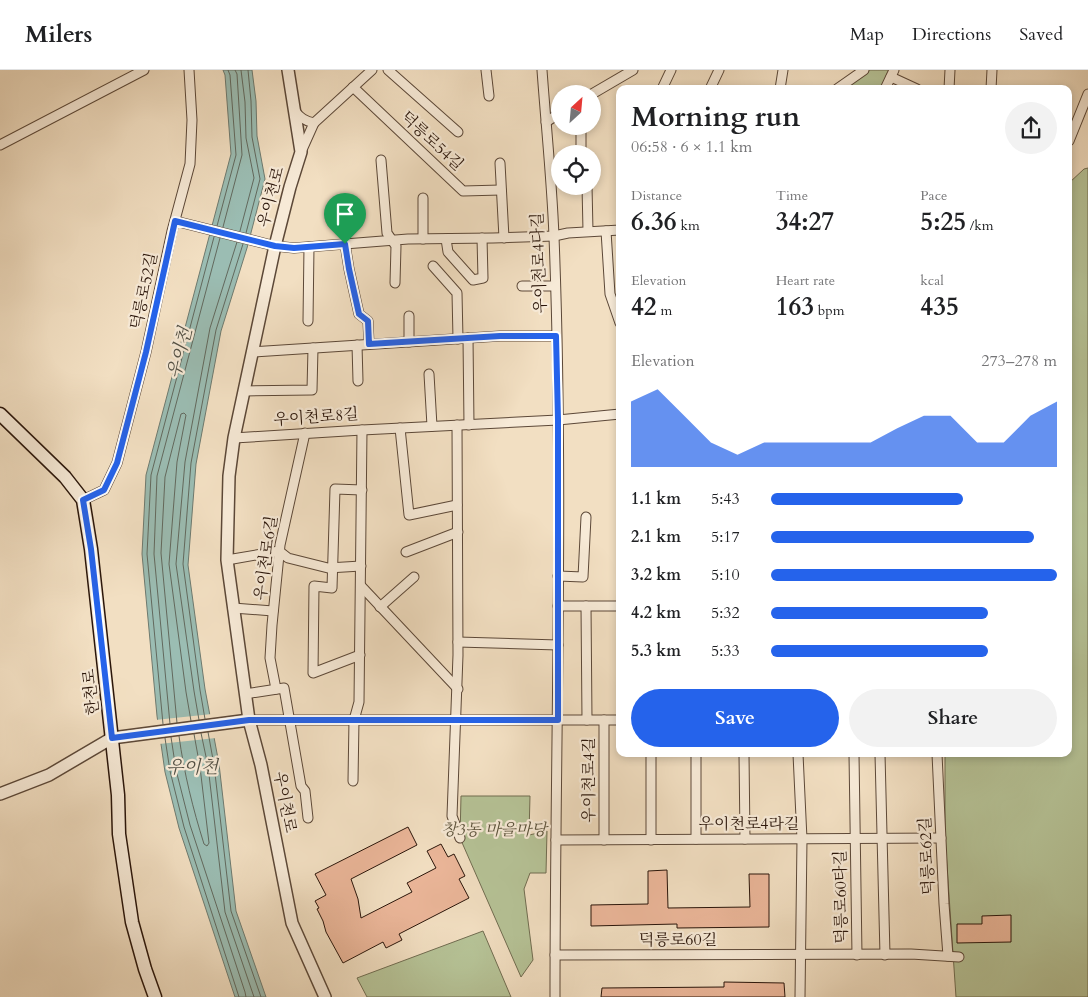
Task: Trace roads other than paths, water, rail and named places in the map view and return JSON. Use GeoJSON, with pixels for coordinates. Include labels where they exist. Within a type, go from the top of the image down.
{"type":"FeatureCollection","features":[{"type":"Feature","properties":{"kind":"main road","name":"한천로"},"geometry":{"type":"LineString","coordinates":[[0,414],[66,477],[83,500],[91,549],[118,795],[119,834],[127,894],[132,922],[145,969],[156,997]]}},
{"type":"Feature","properties":{"kind":"street"},"geometry":{"type":"LineString","coordinates":[[0,145],[144,70]]}},
{"type":"Feature","properties":{"kind":"street","name":"덕릉로52길"},"geometry":{"type":"LineString","coordinates":[[83,500],[104,490],[117,463],[146,352],[175,221],[190,164],[192,120],[189,70]]}},
{"type":"Feature","properties":{"kind":"street","name":"우이천로"},"geometry":{"type":"LineString","coordinates":[[288,70],[301,152],[275,246],[234,438],[229,476],[227,560],[249,720],[261,765],[292,923],[325,997]]}},
{"type":"Feature","properties":{"kind":"street"},"geometry":{"type":"LineString","coordinates":[[301,152],[314,123],[372,70]]}},
{"type":"Feature","properties":{"kind":"street","name":"덕릉로54길"},"geometry":{"type":"LineString","coordinates":[[388,70],[458,132]]}},
{"type":"Feature","properties":{"kind":"street"},"geometry":{"type":"LineString","coordinates":[[486,70],[489,96]]}},
{"type":"Feature","properties":{"kind":"street","name":"우이천로4다길"},"geometry":{"type":"LineString","coordinates":[[542,70],[554,236],[558,420],[558,720]]}},
{"type":"Feature","properties":{"kind":"street"},"geometry":{"type":"LineString","coordinates":[[601,89],[633,70]]}},
{"type":"Feature","properties":{"kind":"street"},"geometry":{"type":"LineString","coordinates":[[664,85],[670,70]]}},
{"type":"Feature","properties":{"kind":"street"},"geometry":{"type":"LineString","coordinates":[[712,85],[719,70]]}},
{"type":"Feature","properties":{"kind":"street"},"geometry":{"type":"LineString","coordinates":[[781,85],[783,70]]}},
{"type":"Feature","properties":{"kind":"street"},"geometry":{"type":"LineString","coordinates":[[843,85],[864,70]]}},
{"type":"Feature","properties":{"kind":"street"},"geometry":{"type":"LineString","coordinates":[[949,85],[950,70]]}},
{"type":"Feature","properties":{"kind":"street"},"geometry":{"type":"LineString","coordinates":[[991,85],[992,70]]}},
{"type":"Feature","properties":{"kind":"street"},"geometry":{"type":"LineString","coordinates":[[887,85],[892,73],[911,85]]}},
{"type":"Feature","properties":{"kind":"street","name":"덕릉로54길"},"geometry":{"type":"LineString","coordinates":[[353,87],[463,191],[501,190]]}},
{"type":"Feature","properties":{"kind":"street"},"geometry":{"type":"LineString","coordinates":[[1072,122],[1088,94]]}},
{"type":"Feature","properties":{"kind":"street"},"geometry":{"type":"LineString","coordinates":[[295,111],[300,117],[314,123]]}},
{"type":"Feature","properties":{"kind":"street"},"geometry":{"type":"LineString","coordinates":[[546,122],[551,119]]}},
{"type":"Feature","properties":{"kind":"street"},"geometry":{"type":"LineString","coordinates":[[381,160],[387,233],[396,246],[395,282]]}},
{"type":"Feature","properties":{"kind":"street"},"geometry":{"type":"LineString","coordinates":[[500,163],[504,238]]}},
{"type":"Feature","properties":{"kind":"street"},"geometry":{"type":"LineString","coordinates":[[587,195],[588,232]]}},
{"type":"Feature","properties":{"kind":"street"},"geometry":{"type":"LineString","coordinates":[[423,198],[423,239]]}},
{"type":"Feature","properties":{"kind":"street"},"geometry":{"type":"LineString","coordinates":[[175,221],[275,246],[294,248],[393,240],[554,236],[568,233],[616,230]]}},
{"type":"Feature","properties":{"kind":"street"},"geometry":{"type":"LineString","coordinates":[[606,230],[610,294],[616,311]]}},
{"type":"Feature","properties":{"kind":"street"},"geometry":{"type":"LineString","coordinates":[[446,238],[448,252],[473,280],[483,278],[482,238]]}},
{"type":"Feature","properties":{"kind":"street"},"geometry":{"type":"LineString","coordinates":[[345,244],[359,314],[368,321],[369,344]]}},
{"type":"Feature","properties":{"kind":"street"},"geometry":{"type":"LineString","coordinates":[[308,321],[309,247]]}},
{"type":"Feature","properties":{"kind":"street"},"geometry":{"type":"LineString","coordinates":[[433,266],[457,293],[463,338],[469,424]]}},
{"type":"Feature","properties":{"kind":"street"},"geometry":{"type":"LineString","coordinates":[[522,286],[555,286]]}},
{"type":"Feature","properties":{"kind":"street"},"geometry":{"type":"LineString","coordinates":[[409,316],[409,342]]}},
{"type":"Feature","properties":{"kind":"street"},"geometry":{"type":"LineString","coordinates":[[252,352],[500,336],[556,336]]}},
{"type":"Feature","properties":{"kind":"street"},"geometry":{"type":"LineString","coordinates":[[357,345],[358,381]]}},
{"type":"Feature","properties":{"kind":"street"},"geometry":{"type":"LineString","coordinates":[[244,392],[312,390],[312,348]]}},
{"type":"Feature","properties":{"kind":"street"},"geometry":{"type":"LineString","coordinates":[[429,374],[432,426]]}},
{"type":"Feature","properties":{"kind":"street","name":"우이천로8길"},"geometry":{"type":"LineString","coordinates":[[234,438],[558,420],[616,414]]}},
{"type":"Feature","properties":{"kind":"street"},"geometry":{"type":"LineString","coordinates":[[457,425],[458,689],[452,816],[460,838]]}},
{"type":"Feature","properties":{"kind":"street"},"geometry":{"type":"LineString","coordinates":[[400,428],[409,515],[458,505]]}},
{"type":"Feature","properties":{"kind":"street"},"geometry":{"type":"LineString","coordinates":[[353,780],[354,720],[359,702],[362,430]]}},
{"type":"Feature","properties":{"kind":"street","name":"우이천로6길"},"geometry":{"type":"LineString","coordinates":[[280,688],[270,658],[273,611],[279,551],[305,433]]}},
{"type":"Feature","properties":{"kind":"street"},"geometry":{"type":"LineString","coordinates":[[360,655],[313,673],[314,586],[332,588],[335,489],[362,490]]}},
{"type":"Feature","properties":{"kind":"street"},"geometry":{"type":"LineString","coordinates":[[558,576],[582,577],[586,517]]}},
{"type":"Feature","properties":{"kind":"street"},"geometry":{"type":"LineString","coordinates":[[406,552],[458,532]]}},
{"type":"Feature","properties":{"kind":"street"},"geometry":{"type":"LineString","coordinates":[[227,560],[279,551],[288,558],[328,568],[361,566]]}},
{"type":"Feature","properties":{"kind":"street"},"geometry":{"type":"LineString","coordinates":[[380,607],[414,577]]}},
{"type":"Feature","properties":{"kind":"street"},"geometry":{"type":"LineString","coordinates":[[360,586],[458,689]]}},
{"type":"Feature","properties":{"kind":"street"},"geometry":{"type":"LineString","coordinates":[[558,606],[616,606]]}},
{"type":"Feature","properties":{"kind":"street","name":"우이천로4길"},"geometry":{"type":"LineString","coordinates":[[586,606],[587,720]]}},
{"type":"Feature","properties":{"kind":"street"},"geometry":{"type":"LineString","coordinates":[[233,608],[273,611]]}},
{"type":"Feature","properties":{"kind":"street"},"geometry":{"type":"LineString","coordinates":[[458,642],[558,645]]}},
{"type":"Feature","properties":{"kind":"street"},"geometry":{"type":"LineString","coordinates":[[245,694],[280,688],[291,720],[308,818]]}},
{"type":"Feature","properties":{"kind":"street"},"geometry":{"type":"LineString","coordinates":[[0,794],[49,775],[112,738],[249,720]]}},
{"type":"Feature","properties":{"kind":"street","name":"우이천로4길"},"geometry":{"type":"LineString","coordinates":[[249,720],[616,720]]}},
{"type":"Feature","properties":{"kind":"street"},"geometry":{"type":"LineString","coordinates":[[555,997],[558,720]]}},
{"type":"Feature","properties":{"kind":"street","name":"우이천로4길"},"geometry":{"type":"LineString","coordinates":[[604,720],[604,840]]}},
{"type":"Feature","properties":{"kind":"street"},"geometry":{"type":"LineString","coordinates":[[651,757],[651,840]]}},
{"type":"Feature","properties":{"kind":"street"},"geometry":{"type":"LineString","coordinates":[[696,757],[696,839]]}},
{"type":"Feature","properties":{"kind":"street"},"geometry":{"type":"LineString","coordinates":[[744,757],[745,839]]}},
{"type":"Feature","properties":{"kind":"street"},"geometry":{"type":"LineString","coordinates":[[798,757],[802,839],[800,997]]}},
{"type":"Feature","properties":{"kind":"street"},"geometry":{"type":"LineString","coordinates":[[854,757],[856,839]]}},
{"type":"Feature","properties":{"kind":"street"},"geometry":{"type":"LineString","coordinates":[[880,757],[885,954]]}},
{"type":"Feature","properties":{"kind":"street","name":"덕릉로62길"},"geometry":{"type":"LineString","coordinates":[[937,757],[948,956]]}},
{"type":"Feature","properties":{"kind":"street","name":"우이천로4라길"},"geometry":{"type":"LineString","coordinates":[[556,840],[941,838]]}},
{"type":"Feature","properties":{"kind":"street","name":"덕릉로60타길"},"geometry":{"type":"LineString","coordinates":[[856,839],[857,955]]}},
{"type":"Feature","properties":{"kind":"street","name":"덕릉로60타길"},"geometry":{"type":"LineString","coordinates":[[801,955],[885,954],[959,957]]}},
{"type":"Feature","properties":{"kind":"street","name":"덕릉로60길"},"geometry":{"type":"LineString","coordinates":[[555,956],[801,955]]}},
{"type":"Feature","properties":{"kind":"water","name":"우이천"},"geometry":{"type":"Polygon","coordinates":[[[223,70],[252,70],[256,101],[257,136],[265,179],[247,248],[221,331],[196,464],[188,565],[205,689],[219,764],[236,911],[266,997],[235,997],[179,828],[165,772],[157,716],[142,554],[146,475],[231,154],[225,75],[223,70]]]}},
{"type":"Feature","properties":{"kind":"park label","name":"창3동 마을마당"},"geometry":{"type":"Point","coordinates":[494,830]}}]}
